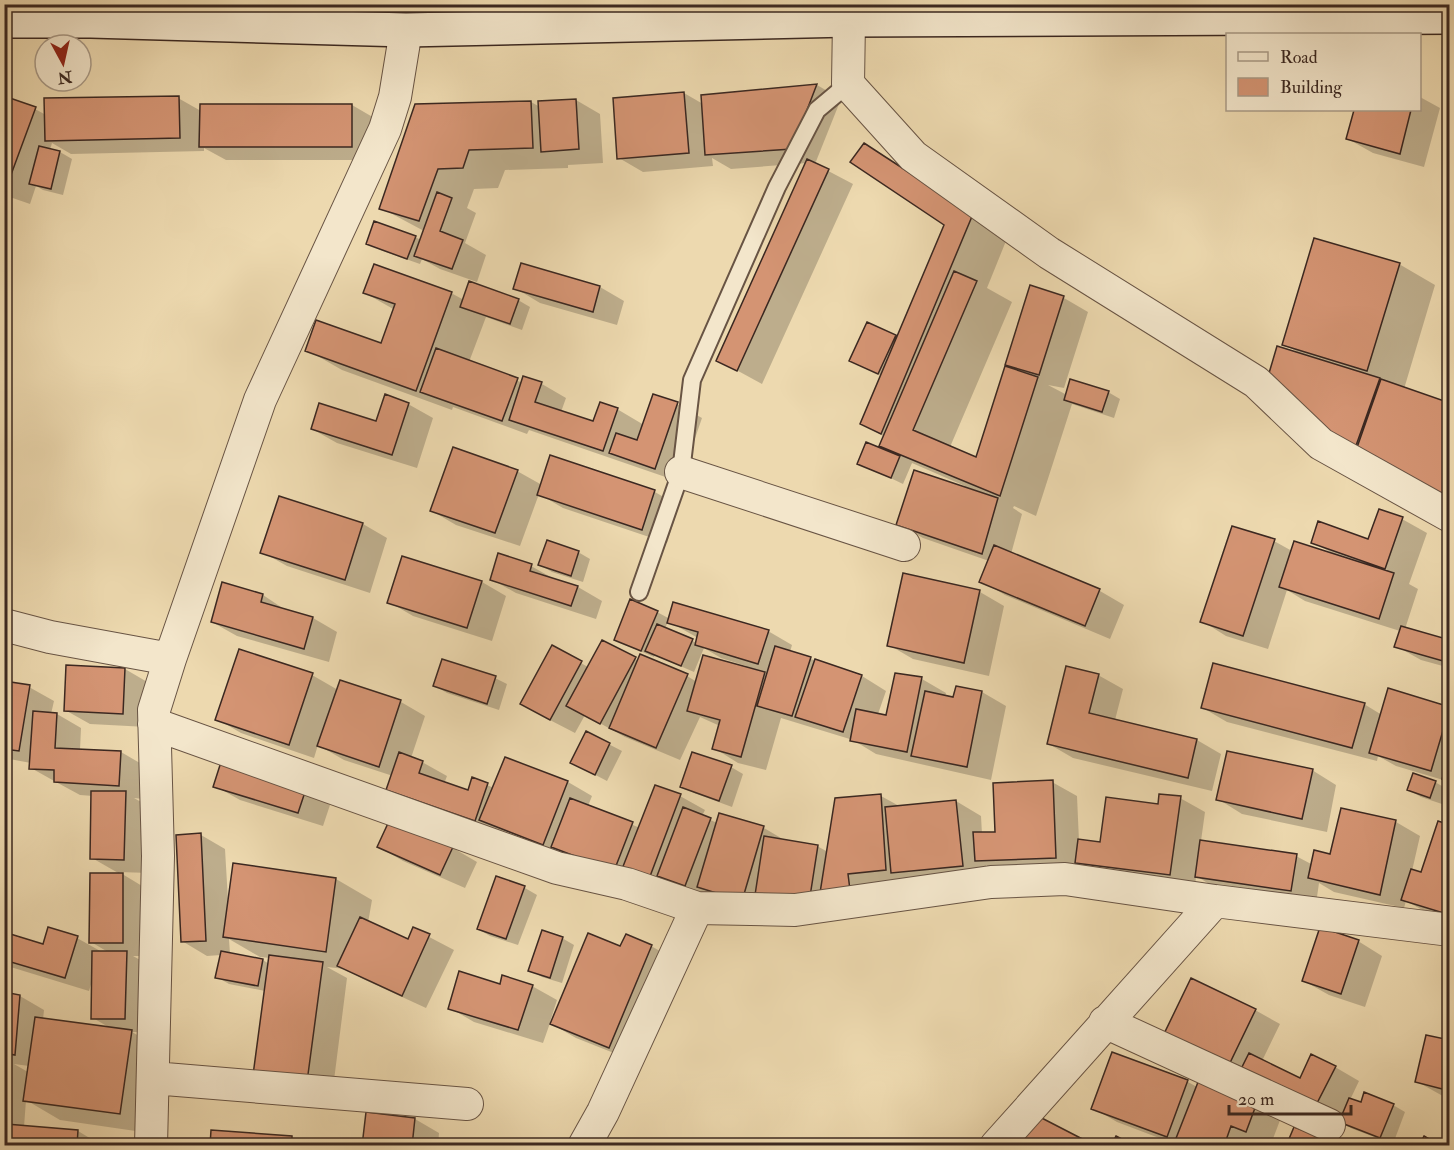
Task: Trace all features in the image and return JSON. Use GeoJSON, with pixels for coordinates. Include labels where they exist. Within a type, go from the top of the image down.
{"type":"FeatureCollection","features":[{"type":"Feature","properties":{"kind":"street"},"geometry":{"type":"LineString","coordinates":[[4,21],[91,21],[406,30],[849,20],[1449,17]]}},
{"type":"Feature","properties":{"kind":"street"},"geometry":{"type":"LineString","coordinates":[[849,20],[848,84],[913,156],[1048,254],[1256,382],[1321,444],[1449,516]]}},
{"type":"Feature","properties":{"kind":"street"},"geometry":{"type":"LineString","coordinates":[[151,1146],[158,856],[154,710],[260,400],[385,129],[395,97],[406,30]]}},
{"type":"Feature","properties":{"kind":"street"},"geometry":{"type":"LineString","coordinates":[[681,472],[904,545]]}},
{"type":"Feature","properties":{"kind":"street"},"geometry":{"type":"LineString","coordinates":[[4,624],[50,637],[170,659]]}},
{"type":"Feature","properties":{"kind":"street"},"geometry":{"type":"LineString","coordinates":[[154,724],[557,868],[627,884],[697,908],[795,910],[991,882],[1065,879],[1215,901],[1449,930]]}},
{"type":"Feature","properties":{"kind":"street"},"geometry":{"type":"LineString","coordinates":[[996,1146],[1215,901]]}},
{"type":"Feature","properties":{"kind":"street"},"geometry":{"type":"LineString","coordinates":[[584,1146],[603,1112],[697,908]]}},
{"type":"Feature","properties":{"kind":"street"},"geometry":{"type":"LineString","coordinates":[[1105,1022],[1329,1125]]}},
{"type":"Feature","properties":{"kind":"street"},"geometry":{"type":"LineString","coordinates":[[153,1078],[467,1104]]}},
{"type":"Feature","properties":{"kind":"lane"},"geometry":{"type":"LineString","coordinates":[[639,592],[681,472],[692,380],[777,188],[817,110],[848,84]]}},
{"type":"Feature","properties":{"kind":"building"},"geometry":{"type":"Polygon","coordinates":[[[817,84],[792,149],[705,155],[701,95],[817,84]]]}},
{"type":"Feature","properties":{"kind":"building"},"geometry":{"type":"Polygon","coordinates":[[[684,92],[689,153],[617,159],[613,98],[684,92]]]}},
{"type":"Feature","properties":{"kind":"building"},"geometry":{"type":"Polygon","coordinates":[[[4,96],[36,107],[5,191],[4,191],[4,96]]]}},
{"type":"Feature","properties":{"kind":"building"},"geometry":{"type":"Polygon","coordinates":[[[179,96],[180,138],[45,141],[44,98],[179,96]]]}},
{"type":"Feature","properties":{"kind":"building"},"geometry":{"type":"Polygon","coordinates":[[[576,99],[579,149],[541,152],[538,101],[576,99]]]}},
{"type":"Feature","properties":{"kind":"building"},"geometry":{"type":"Polygon","coordinates":[[[531,101],[533,148],[469,150],[463,168],[438,169],[419,221],[379,209],[415,104],[531,101]]]}},
{"type":"Feature","properties":{"kind":"building"},"geometry":{"type":"Polygon","coordinates":[[[200,104],[352,104],[352,147],[199,147],[200,104]]]}},
{"type":"Feature","properties":{"kind":"building"},"geometry":{"type":"Polygon","coordinates":[[[1354,111],[1411,111],[1400,154],[1346,139],[1354,111]]]}},
{"type":"Feature","properties":{"kind":"building"},"geometry":{"type":"Polygon","coordinates":[[[864,143],[973,214],[881,434],[860,424],[944,225],[850,162],[864,143]]]}},
{"type":"Feature","properties":{"kind":"building"},"geometry":{"type":"Polygon","coordinates":[[[39,146],[60,151],[51,189],[29,184],[39,146]]]}},
{"type":"Feature","properties":{"kind":"building"},"geometry":{"type":"Polygon","coordinates":[[[807,159],[829,169],[737,371],[716,361],[807,159]]]}},
{"type":"Feature","properties":{"kind":"building"},"geometry":{"type":"Polygon","coordinates":[[[437,192],[452,198],[440,231],[463,240],[452,269],[414,256],[437,192]]]}},
{"type":"Feature","properties":{"kind":"building"},"geometry":{"type":"Polygon","coordinates":[[[374,221],[416,236],[407,259],[366,244],[374,221]]]}},
{"type":"Feature","properties":{"kind":"building"},"geometry":{"type":"Polygon","coordinates":[[[1314,238],[1400,263],[1367,371],[1282,345],[1314,238]]]}},
{"type":"Feature","properties":{"kind":"building"},"geometry":{"type":"Polygon","coordinates":[[[521,263],[600,286],[593,312],[513,289],[521,263]]]}},
{"type":"Feature","properties":{"kind":"building"},"geometry":{"type":"Polygon","coordinates":[[[374,264],[452,292],[416,391],[305,351],[316,320],[381,343],[395,304],[363,293],[374,264]]]}},
{"type":"Feature","properties":{"kind":"building"},"geometry":{"type":"Polygon","coordinates":[[[954,271],[977,281],[913,430],[976,457],[1005,366],[1038,377],[1000,496],[879,446],[954,271]]]}},
{"type":"Feature","properties":{"kind":"building"},"geometry":{"type":"Polygon","coordinates":[[[469,281],[519,299],[510,324],[460,307],[469,281]]]}},
{"type":"Feature","properties":{"kind":"building"},"geometry":{"type":"Polygon","coordinates":[[[1030,285],[1064,296],[1039,375],[1005,365],[1030,285]]]}},
{"type":"Feature","properties":{"kind":"building"},"geometry":{"type":"Polygon","coordinates":[[[867,322],[896,335],[878,374],[849,361],[867,322]]]}},
{"type":"Feature","properties":{"kind":"building"},"geometry":{"type":"Polygon","coordinates":[[[1277,346],[1380,378],[1353,454],[1267,380],[1277,346]]]}},
{"type":"Feature","properties":{"kind":"building"},"geometry":{"type":"Polygon","coordinates":[[[436,348],[518,378],[502,421],[420,392],[436,348]]]}},
{"type":"Feature","properties":{"kind":"building"},"geometry":{"type":"Polygon","coordinates":[[[523,376],[542,382],[535,402],[593,421],[600,402],[618,408],[603,451],[509,420],[523,376]]]}},
{"type":"Feature","properties":{"kind":"building"},"geometry":{"type":"Polygon","coordinates":[[[1070,379],[1109,391],[1102,412],[1064,400],[1070,379]]]}},
{"type":"Feature","properties":{"kind":"building"},"geometry":{"type":"Polygon","coordinates":[[[1381,379],[1450,403],[1450,475],[1441,498],[1354,456],[1381,379]]]}},
{"type":"Feature","properties":{"kind":"building"},"geometry":{"type":"Polygon","coordinates":[[[385,394],[409,403],[392,455],[311,429],[319,403],[376,421],[385,394]]]}},
{"type":"Feature","properties":{"kind":"building"},"geometry":{"type":"Polygon","coordinates":[[[653,394],[678,402],[655,469],[609,453],[616,433],[637,440],[653,394]]]}},
{"type":"Feature","properties":{"kind":"building"},"geometry":{"type":"Polygon","coordinates":[[[866,442],[900,456],[891,478],[857,464],[866,442]]]}},
{"type":"Feature","properties":{"kind":"building"},"geometry":{"type":"Polygon","coordinates":[[[453,447],[518,470],[495,533],[430,511],[453,447]]]}},
{"type":"Feature","properties":{"kind":"building"},"geometry":{"type":"Polygon","coordinates":[[[550,455],[655,490],[642,530],[537,495],[550,455]]]}},
{"type":"Feature","properties":{"kind":"building"},"geometry":{"type":"Polygon","coordinates":[[[914,470],[998,498],[982,554],[896,525],[914,470]]]}},
{"type":"Feature","properties":{"kind":"building"},"geometry":{"type":"Polygon","coordinates":[[[279,496],[363,523],[345,580],[260,553],[279,496]]]}},
{"type":"Feature","properties":{"kind":"building"},"geometry":{"type":"Polygon","coordinates":[[[1379,509],[1403,517],[1385,569],[1311,543],[1318,521],[1368,539],[1379,509]]]}},
{"type":"Feature","properties":{"kind":"building"},"geometry":{"type":"Polygon","coordinates":[[[1232,526],[1275,539],[1243,636],[1200,622],[1232,526]]]}},
{"type":"Feature","properties":{"kind":"building"},"geometry":{"type":"Polygon","coordinates":[[[547,540],[579,551],[571,576],[538,565],[547,540]]]}},
{"type":"Feature","properties":{"kind":"building"},"geometry":{"type":"Polygon","coordinates":[[[1294,541],[1394,573],[1379,619],[1279,587],[1294,541]]]}},
{"type":"Feature","properties":{"kind":"building"},"geometry":{"type":"Polygon","coordinates":[[[994,545],[1100,589],[1085,626],[979,582],[994,545]]]}},
{"type":"Feature","properties":{"kind":"building"},"geometry":{"type":"Polygon","coordinates":[[[498,553],[532,564],[530,571],[578,586],[571,606],[490,580],[498,553]]]}},
{"type":"Feature","properties":{"kind":"building"},"geometry":{"type":"Polygon","coordinates":[[[402,556],[482,581],[467,628],[387,603],[402,556]]]}},
{"type":"Feature","properties":{"kind":"building"},"geometry":{"type":"Polygon","coordinates":[[[903,573],[980,590],[964,663],[887,646],[903,573]]]}},
{"type":"Feature","properties":{"kind":"building"},"geometry":{"type":"Polygon","coordinates":[[[222,582],[263,594],[261,602],[313,617],[304,649],[211,622],[222,582]]]}},
{"type":"Feature","properties":{"kind":"building"},"geometry":{"type":"Polygon","coordinates":[[[630,599],[658,611],[641,651],[614,640],[630,599]]]}},
{"type":"Feature","properties":{"kind":"building"},"geometry":{"type":"Polygon","coordinates":[[[673,602],[769,630],[758,664],[695,645],[698,632],[667,623],[673,602]]]}},
{"type":"Feature","properties":{"kind":"building"},"geometry":{"type":"Polygon","coordinates":[[[657,624],[693,639],[681,666],[645,651],[657,624]]]}},
{"type":"Feature","properties":{"kind":"building"},"geometry":{"type":"Polygon","coordinates":[[[1401,626],[1450,640],[1450,663],[1394,647],[1401,626]]]}},
{"type":"Feature","properties":{"kind":"building"},"geometry":{"type":"Polygon","coordinates":[[[602,640],[636,657],[600,724],[566,706],[602,640]]]}},
{"type":"Feature","properties":{"kind":"building"},"geometry":{"type":"Polygon","coordinates":[[[552,645],[582,661],[550,720],[520,704],[552,645]]]}},
{"type":"Feature","properties":{"kind":"building"},"geometry":{"type":"Polygon","coordinates":[[[775,646],[811,657],[792,716],[757,706],[775,646]]]}},
{"type":"Feature","properties":{"kind":"building"},"geometry":{"type":"Polygon","coordinates":[[[239,649],[313,673],[289,745],[215,720],[239,649]]]}},
{"type":"Feature","properties":{"kind":"building"},"geometry":{"type":"Polygon","coordinates":[[[640,654],[688,674],[656,748],[609,728],[640,654]]]}},
{"type":"Feature","properties":{"kind":"building"},"geometry":{"type":"Polygon","coordinates":[[[703,655],[765,672],[741,757],[712,749],[720,720],[687,711],[703,655]]]}},
{"type":"Feature","properties":{"kind":"building"},"geometry":{"type":"Polygon","coordinates":[[[442,659],[496,676],[487,704],[433,686],[442,659]]]}},
{"type":"Feature","properties":{"kind":"building"},"geometry":{"type":"Polygon","coordinates":[[[815,659],[862,675],[843,732],[795,717],[815,659]]]}},
{"type":"Feature","properties":{"kind":"building"},"geometry":{"type":"Polygon","coordinates":[[[1213,663],[1365,703],[1352,748],[1201,708],[1213,663]]]}},
{"type":"Feature","properties":{"kind":"building"},"geometry":{"type":"Polygon","coordinates":[[[66,665],[125,668],[123,714],[64,711],[66,665]]]}},
{"type":"Feature","properties":{"kind":"building"},"geometry":{"type":"Polygon","coordinates":[[[1066,666],[1099,674],[1089,713],[1197,739],[1188,778],[1047,744],[1066,666]]]}},
{"type":"Feature","properties":{"kind":"building"},"geometry":{"type":"Polygon","coordinates":[[[895,673],[922,677],[907,752],[850,741],[856,709],[886,715],[895,673]]]}},
{"type":"Feature","properties":{"kind":"building"},"geometry":{"type":"Polygon","coordinates":[[[340,680],[401,700],[379,767],[317,746],[340,680]]]}},
{"type":"Feature","properties":{"kind":"building"},"geometry":{"type":"Polygon","coordinates":[[[4,681],[30,685],[19,751],[4,749],[4,681]]]}},
{"type":"Feature","properties":{"kind":"building"},"geometry":{"type":"Polygon","coordinates":[[[956,686],[982,691],[967,767],[911,756],[925,691],[953,697],[956,686]]]}},
{"type":"Feature","properties":{"kind":"building"},"geometry":{"type":"Polygon","coordinates":[[[1388,688],[1450,707],[1431,771],[1369,753],[1388,688]]]}},
{"type":"Feature","properties":{"kind":"building"},"geometry":{"type":"Polygon","coordinates":[[[33,711],[57,713],[55,748],[121,751],[119,786],[54,782],[54,770],[29,769],[33,711]]]}},
{"type":"Feature","properties":{"kind":"building"},"geometry":{"type":"Polygon","coordinates":[[[586,731],[610,743],[595,775],[570,763],[586,731]]]}},
{"type":"Feature","properties":{"kind":"building"},"geometry":{"type":"Polygon","coordinates":[[[1227,751],[1313,769],[1302,819],[1216,800],[1227,751]]]}},
{"type":"Feature","properties":{"kind":"building"},"geometry":{"type":"Polygon","coordinates":[[[399,752],[423,761],[419,773],[468,790],[472,777],[488,783],[475,821],[386,790],[399,752]]]}},
{"type":"Feature","properties":{"kind":"building"},"geometry":{"type":"Polygon","coordinates":[[[692,752],[732,765],[719,801],[680,787],[692,752]]]}},
{"type":"Feature","properties":{"kind":"building"},"geometry":{"type":"Polygon","coordinates":[[[1450,752],[1450,780],[1442,779],[1450,752]]]}},
{"type":"Feature","properties":{"kind":"building"},"geometry":{"type":"Polygon","coordinates":[[[505,757],[568,781],[543,845],[479,820],[505,757]]]}},
{"type":"Feature","properties":{"kind":"building"},"geometry":{"type":"Polygon","coordinates":[[[221,762],[306,789],[298,813],[213,787],[221,762]]]}},
{"type":"Feature","properties":{"kind":"building"},"geometry":{"type":"Polygon","coordinates":[[[1413,773],[1436,781],[1430,798],[1407,790],[1413,773]]]}},
{"type":"Feature","properties":{"kind":"building"},"geometry":{"type":"Polygon","coordinates":[[[1053,780],[1056,858],[975,861],[973,832],[995,832],[993,783],[1053,780]]]}},
{"type":"Feature","properties":{"kind":"building"},"geometry":{"type":"Polygon","coordinates":[[[655,785],[681,794],[649,879],[622,869],[655,785]]]}},
{"type":"Feature","properties":{"kind":"building"},"geometry":{"type":"Polygon","coordinates":[[[91,791],[126,791],[124,860],[90,859],[91,791]]]}},
{"type":"Feature","properties":{"kind":"building"},"geometry":{"type":"Polygon","coordinates":[[[881,794],[886,870],[848,874],[850,890],[820,893],[835,798],[881,794]]]}},
{"type":"Feature","properties":{"kind":"building"},"geometry":{"type":"Polygon","coordinates":[[[1159,794],[1181,796],[1170,875],[1075,863],[1078,839],[1100,842],[1106,797],[1158,804],[1159,794]]]}},
{"type":"Feature","properties":{"kind":"building"},"geometry":{"type":"Polygon","coordinates":[[[570,798],[633,822],[614,871],[551,847],[570,798]]]}},
{"type":"Feature","properties":{"kind":"building"},"geometry":{"type":"Polygon","coordinates":[[[956,800],[963,866],[891,873],[885,807],[956,800]]]}},
{"type":"Feature","properties":{"kind":"building"},"geometry":{"type":"Polygon","coordinates":[[[683,807],[711,818],[685,886],[657,876],[683,807]]]}},
{"type":"Feature","properties":{"kind":"building"},"geometry":{"type":"Polygon","coordinates":[[[1341,808],[1396,820],[1380,895],[1308,878],[1314,850],[1330,854],[1341,808]]]}},
{"type":"Feature","properties":{"kind":"building"},"geometry":{"type":"Polygon","coordinates":[[[719,813],[764,826],[742,901],[697,887],[719,813]]]}},
{"type":"Feature","properties":{"kind":"building"},"geometry":{"type":"Polygon","coordinates":[[[390,819],[453,847],[440,875],[377,847],[390,819]]]}},
{"type":"Feature","properties":{"kind":"building"},"geometry":{"type":"Polygon","coordinates":[[[1438,821],[1450,825],[1450,915],[1401,900],[1411,869],[1421,872],[1438,821]]]}},
{"type":"Feature","properties":{"kind":"building"},"geometry":{"type":"Polygon","coordinates":[[[201,833],[206,941],[181,942],[176,835],[201,833]]]}},
{"type":"Feature","properties":{"kind":"building"},"geometry":{"type":"Polygon","coordinates":[[[764,836],[818,845],[809,903],[755,895],[764,836]]]}},
{"type":"Feature","properties":{"kind":"building"},"geometry":{"type":"Polygon","coordinates":[[[1200,840],[1297,854],[1291,891],[1195,877],[1200,840]]]}},
{"type":"Feature","properties":{"kind":"building"},"geometry":{"type":"Polygon","coordinates":[[[233,863],[336,878],[326,952],[223,937],[233,863]]]}},
{"type":"Feature","properties":{"kind":"building"},"geometry":{"type":"Polygon","coordinates":[[[90,873],[123,873],[123,943],[89,943],[90,873]]]}},
{"type":"Feature","properties":{"kind":"building"},"geometry":{"type":"Polygon","coordinates":[[[496,876],[525,886],[506,939],[477,929],[496,876]]]}},
{"type":"Feature","properties":{"kind":"building"},"geometry":{"type":"Polygon","coordinates":[[[360,917],[408,939],[413,927],[430,934],[402,996],[337,966],[360,917]]]}},
{"type":"Feature","properties":{"kind":"building"},"geometry":{"type":"Polygon","coordinates":[[[48,927],[78,936],[65,978],[4,960],[4,932],[43,944],[48,927]]]}},
{"type":"Feature","properties":{"kind":"building"},"geometry":{"type":"Polygon","coordinates":[[[1320,927],[1359,940],[1341,994],[1302,981],[1320,927]]]}},
{"type":"Feature","properties":{"kind":"building"},"geometry":{"type":"Polygon","coordinates":[[[542,930],[563,937],[550,978],[528,971],[542,930]]]}},
{"type":"Feature","properties":{"kind":"building"},"geometry":{"type":"Polygon","coordinates":[[[588,933],[620,946],[626,934],[652,945],[609,1048],[550,1024],[588,933]]]}},
{"type":"Feature","properties":{"kind":"building"},"geometry":{"type":"Polygon","coordinates":[[[92,951],[127,951],[125,1019],[91,1019],[92,951]]]}},
{"type":"Feature","properties":{"kind":"building"},"geometry":{"type":"Polygon","coordinates":[[[221,951],[263,959],[258,986],[215,978],[221,951]]]}},
{"type":"Feature","properties":{"kind":"building"},"geometry":{"type":"Polygon","coordinates":[[[269,955],[323,962],[307,1082],[253,1075],[269,955]]]}},
{"type":"Feature","properties":{"kind":"building"},"geometry":{"type":"Polygon","coordinates":[[[459,971],[500,984],[502,975],[533,985],[518,1030],[448,1009],[459,971]]]}},
{"type":"Feature","properties":{"kind":"building"},"geometry":{"type":"Polygon","coordinates":[[[1191,978],[1256,1009],[1227,1069],[1162,1038],[1191,978]]]}},
{"type":"Feature","properties":{"kind":"building"},"geometry":{"type":"Polygon","coordinates":[[[4,992],[20,995],[15,1055],[4,1053],[4,992]]]}},
{"type":"Feature","properties":{"kind":"building"},"geometry":{"type":"Polygon","coordinates":[[[35,1017],[132,1030],[120,1114],[23,1101],[35,1017]]]}},
{"type":"Feature","properties":{"kind":"building"},"geometry":{"type":"Polygon","coordinates":[[[1426,1035],[1450,1040],[1450,1091],[1415,1082],[1426,1035]]]}},
{"type":"Feature","properties":{"kind":"building"},"geometry":{"type":"Polygon","coordinates":[[[1112,1052],[1188,1080],[1167,1137],[1091,1109],[1112,1052]]]}},
{"type":"Feature","properties":{"kind":"building"},"geometry":{"type":"Polygon","coordinates":[[[1249,1053],[1300,1078],[1311,1054],[1336,1066],[1314,1109],[1239,1073],[1249,1053]]]}},
{"type":"Feature","properties":{"kind":"building"},"geometry":{"type":"Polygon","coordinates":[[[1200,1077],[1258,1100],[1246,1132],[1231,1126],[1224,1146],[1173,1146],[1200,1077]]]}},
{"type":"Feature","properties":{"kind":"building"},"geometry":{"type":"Polygon","coordinates":[[[1364,1092],[1394,1104],[1380,1138],[1339,1122],[1349,1098],[1361,1102],[1364,1092]]]}},
{"type":"Feature","properties":{"kind":"building"},"geometry":{"type":"Polygon","coordinates":[[[366,1112],[415,1118],[412,1146],[362,1146],[366,1112]]]}},
{"type":"Feature","properties":{"kind":"building"},"geometry":{"type":"Polygon","coordinates":[[[1032,1113],[1096,1146],[1015,1146],[1032,1113]]]}},
{"type":"Feature","properties":{"kind":"building"},"geometry":{"type":"Polygon","coordinates":[[[6,1124],[78,1130],[77,1146],[4,1146],[6,1124]]]}},
{"type":"Feature","properties":{"kind":"building"},"geometry":{"type":"Polygon","coordinates":[[[1294,1127],[1321,1137],[1318,1146],[1286,1146],[1294,1127]]]}},
{"type":"Feature","properties":{"kind":"building"},"geometry":{"type":"Polygon","coordinates":[[[211,1130],[292,1136],[292,1146],[210,1146],[211,1130]]]}},
{"type":"Feature","properties":{"kind":"building"},"geometry":{"type":"Polygon","coordinates":[[[1116,1136],[1135,1146],[1111,1146],[1116,1136]]]}},
{"type":"Feature","properties":{"kind":"building"},"geometry":{"type":"Polygon","coordinates":[[[1424,1136],[1441,1146],[1419,1146],[1424,1136]]]}}]}
